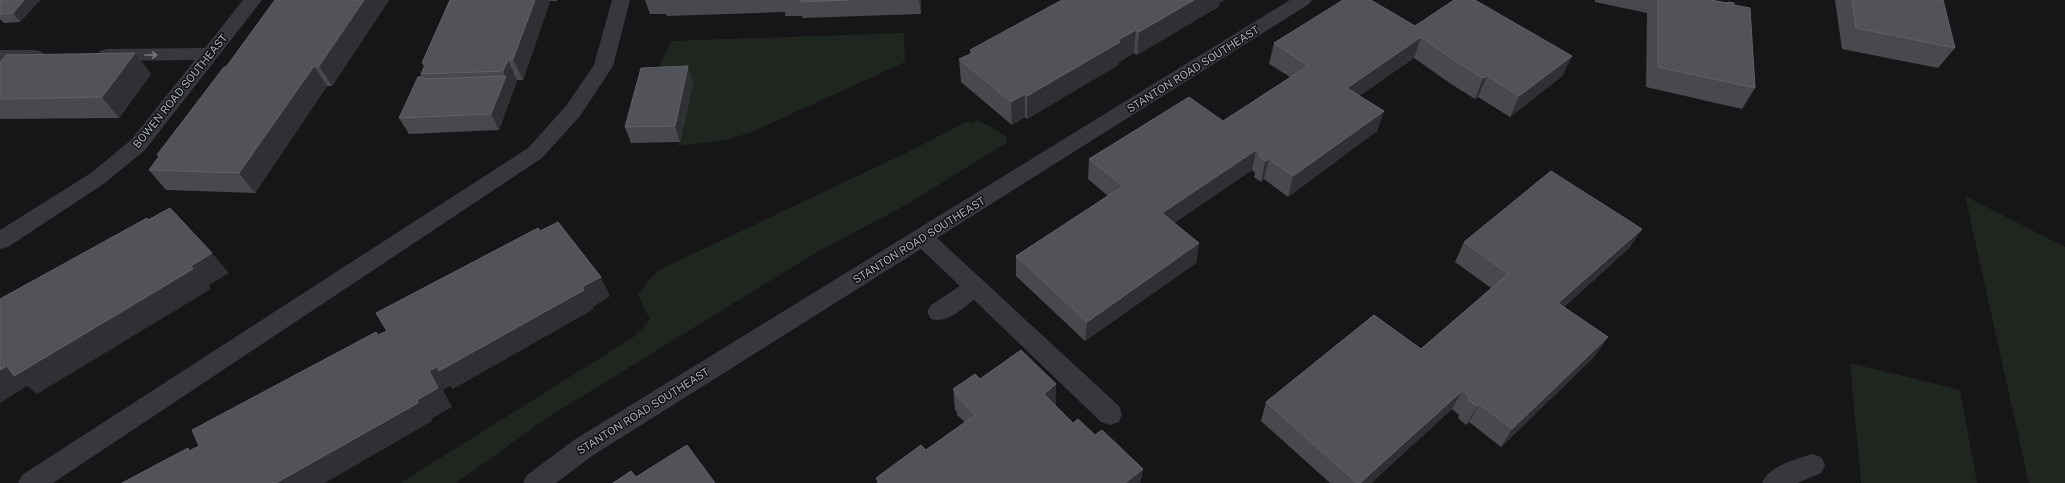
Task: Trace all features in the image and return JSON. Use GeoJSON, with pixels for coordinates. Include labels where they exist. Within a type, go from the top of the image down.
{"type":"FeatureCollection","features":[{"type":"Feature","properties":{"kind":"street","name":"BOWEN ROAD SOUTHEAST"},"geometry":{"type":"LineString","coordinates":[[0,241],[98,178],[126,156],[148,134],[253,0]]}},
{"type":"Feature","properties":{"kind":"street"},"geometry":{"type":"LineString","coordinates":[[31,483],[535,153],[573,111],[603,66],[621,0]]}},
{"type":"Feature","properties":{"kind":"street","name":"STANTON ROAD SOUTHEAST"},"geometry":{"type":"LineString","coordinates":[[536,483],[583,448],[923,238],[1303,0]]}},
{"type":"Feature","properties":{"kind":"street"},"geometry":{"type":"LineString","coordinates":[[86,55],[210,54]]}},
{"type":"Feature","properties":{"kind":"street"},"geometry":{"type":"LineString","coordinates":[[0,56],[54,56]]}},
{"type":"Feature","properties":{"kind":"street"},"geometry":{"type":"LineString","coordinates":[[923,238],[1110,414]]}},
{"type":"Feature","properties":{"kind":"street"},"geometry":{"type":"LineString","coordinates":[[940,312],[975,288]]}},
{"type":"Feature","properties":{"kind":"street"},"geometry":{"type":"LineString","coordinates":[[1775,483],[1791,473],[1812,465]]}},
{"type":"Feature","properties":{"kind":"shaded area"},"geometry":{"type":"Polygon","coordinates":[[[904,33],[905,62],[752,132],[727,140],[678,146],[693,83],[651,84],[671,41],[904,33]]]}},
{"type":"Feature","properties":{"kind":"shaded area"},"geometry":{"type":"Polygon","coordinates":[[[976,120],[990,126],[1007,137],[1006,143],[904,206],[817,252],[547,418],[456,483],[400,483],[635,336],[650,320],[638,295],[657,271],[910,151],[966,122],[973,123],[976,120]]]}},
{"type":"Feature","properties":{"kind":"shaded area"},"geometry":{"type":"Polygon","coordinates":[[[1965,196],[2065,247],[2065,483],[2029,483],[1965,196]]]}},
{"type":"Feature","properties":{"kind":"shaded area"},"geometry":{"type":"Polygon","coordinates":[[[1850,363],[1960,390],[1977,483],[1861,483],[1850,363]]]}},
{"type":"Feature","properties":{"kind":"building"},"geometry":{"type":"Polygon","coordinates":[[[0,0],[24,0],[13,13],[0,14],[0,0]]]}},
{"type":"Feature","properties":{"kind":"building"},"geometry":{"type":"Polygon","coordinates":[[[275,0],[364,0],[319,66],[314,66],[239,173],[149,170],[160,155],[157,155],[224,67],[226,67],[275,0]]]}},
{"type":"Feature","properties":{"kind":"building"},"geometry":{"type":"Polygon","coordinates":[[[450,0],[535,0],[513,59],[508,60],[503,71],[421,74],[426,63],[422,63],[450,0]]]}},
{"type":"Feature","properties":{"kind":"building"},"geometry":{"type":"Polygon","coordinates":[[[800,0],[848,0],[800,2],[800,0]]]}},
{"type":"Feature","properties":{"kind":"building"},"geometry":{"type":"Polygon","coordinates":[[[1062,0],[1194,0],[1139,32],[1136,30],[1118,40],[1120,42],[1027,96],[1025,94],[1011,102],[959,59],[973,53],[970,50],[1062,0]]]}},
{"type":"Feature","properties":{"kind":"building"},"geometry":{"type":"Polygon","coordinates":[[[1343,0],[1371,0],[1415,26],[1454,0],[1475,0],[1572,56],[1519,96],[1487,76],[1483,78],[1458,63],[1421,37],[1347,88],[1384,111],[1293,176],[1269,159],[1265,161],[1259,156],[1262,154],[1256,150],[1162,213],[1199,243],[1087,322],[1016,256],[1123,186],[1089,159],[1189,97],[1223,121],[1308,66],[1274,43],[1343,0]]]}},
{"type":"Feature","properties":{"kind":"building"},"geometry":{"type":"Polygon","coordinates":[[[1658,0],[1711,0],[1734,3],[1734,5],[1750,8],[1755,88],[1658,67],[1658,0]]]}},
{"type":"Feature","properties":{"kind":"building"},"geometry":{"type":"Polygon","coordinates":[[[1852,0],[1943,0],[1955,48],[1856,28],[1852,0]]]}},
{"type":"Feature","properties":{"kind":"building"},"geometry":{"type":"Polygon","coordinates":[[[135,53],[102,97],[0,99],[0,62],[6,55],[135,53]]]}},
{"type":"Feature","properties":{"kind":"building"},"geometry":{"type":"Polygon","coordinates":[[[688,66],[675,126],[625,127],[641,68],[688,66]]]}},
{"type":"Feature","properties":{"kind":"building"},"geometry":{"type":"Polygon","coordinates":[[[422,76],[424,79],[506,76],[491,114],[399,118],[418,77],[422,76]]]}},
{"type":"Feature","properties":{"kind":"building"},"geometry":{"type":"Polygon","coordinates":[[[1551,171],[1642,229],[1558,303],[1608,337],[1512,429],[1479,404],[1477,406],[1468,400],[1470,397],[1462,391],[1360,483],[1357,483],[1266,402],[1374,315],[1421,349],[1508,274],[1464,242],[1551,171]]]}},
{"type":"Feature","properties":{"kind":"building"},"geometry":{"type":"Polygon","coordinates":[[[170,208],[212,253],[191,266],[193,269],[14,376],[7,366],[0,370],[0,299],[147,218],[148,220],[170,208]]]}},
{"type":"Feature","properties":{"kind":"building"},"geometry":{"type":"Polygon","coordinates":[[[558,222],[601,277],[582,287],[584,290],[439,371],[437,367],[429,371],[438,388],[417,400],[418,403],[276,483],[122,483],[188,448],[189,451],[199,446],[192,430],[376,332],[378,335],[387,331],[376,313],[538,228],[540,231],[558,222]]]}},
{"type":"Feature","properties":{"kind":"building"},"geometry":{"type":"Polygon","coordinates":[[[1021,350],[1056,384],[1044,394],[1073,423],[1078,419],[1095,435],[1102,430],[1143,469],[1125,483],[878,483],[879,482],[876,478],[921,445],[926,450],[975,415],[955,394],[958,393],[953,389],[975,374],[980,379],[1021,350]]]}},
{"type":"Feature","properties":{"kind":"building"},"geometry":{"type":"Polygon","coordinates":[[[687,445],[715,483],[613,483],[631,471],[636,477],[687,445]]]}}]}
